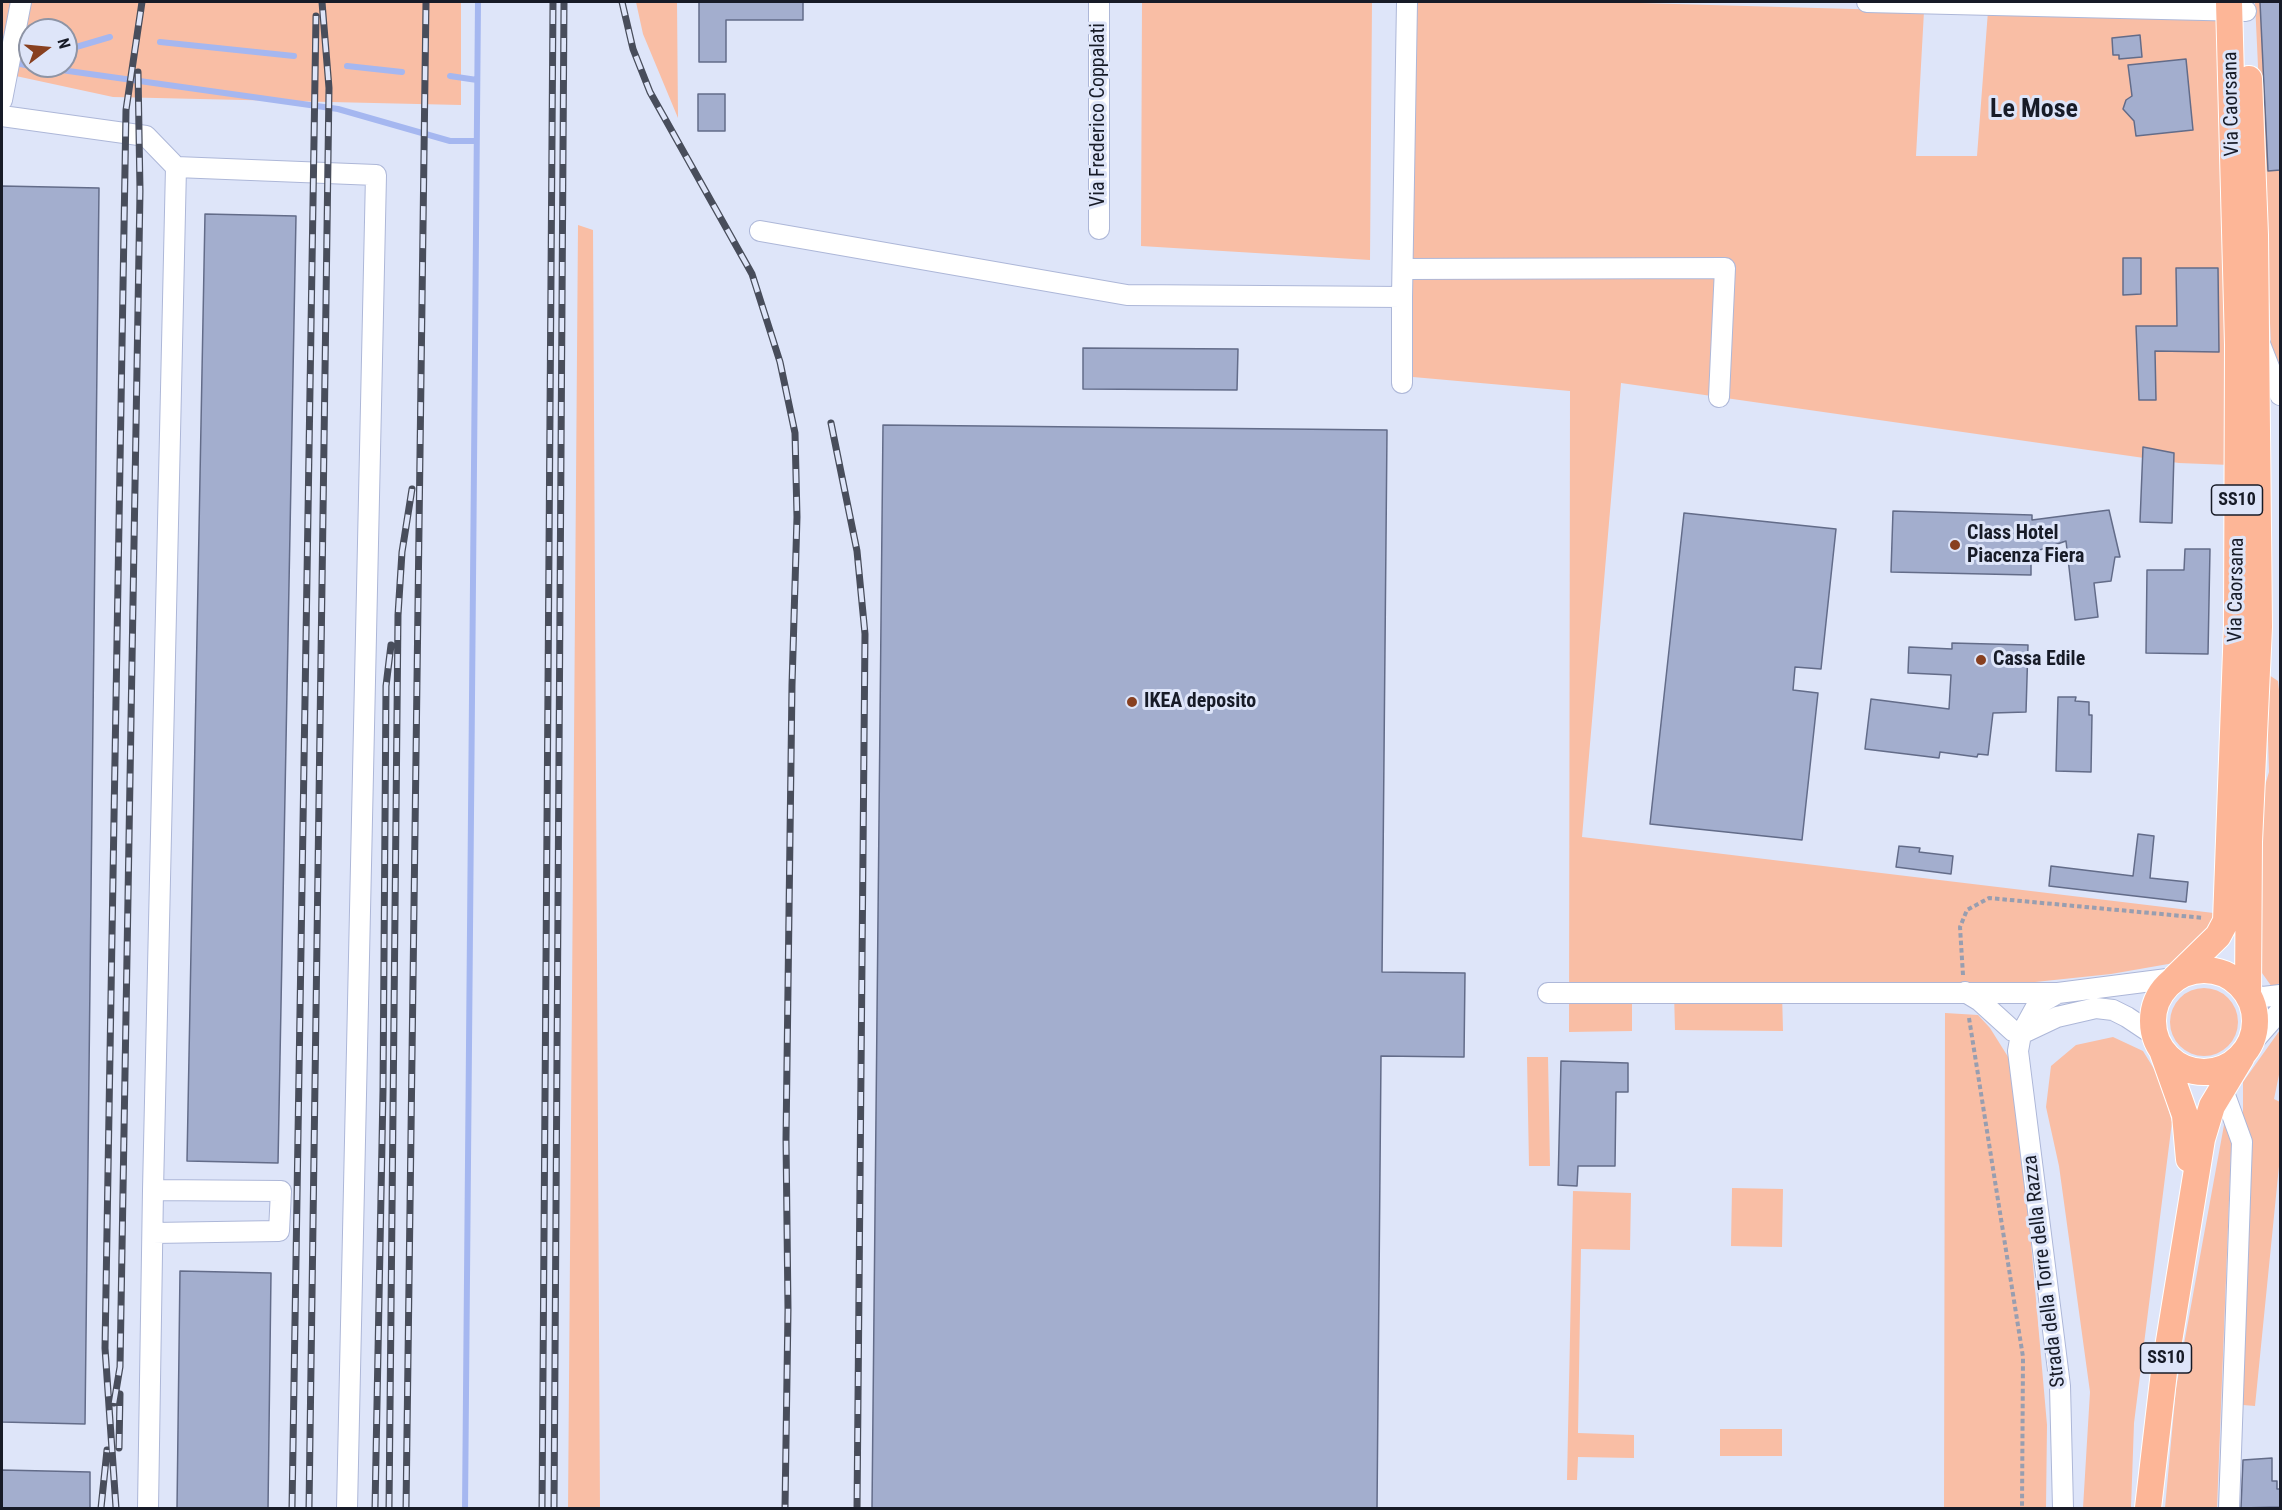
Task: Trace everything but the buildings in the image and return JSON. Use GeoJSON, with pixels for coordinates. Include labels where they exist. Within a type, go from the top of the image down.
{"type":"FeatureCollection","features":[{"type":"Feature","properties":{"kind":"main road","name":"Via Caorsana"},"geometry":{"type":"LineString","coordinates":[[2238,6],[2256,332],[2259,627],[2249,842],[2248,994]]}},
{"type":"Feature","properties":{"kind":"main road","name":"Via Caorsana"},"geometry":{"type":"LineString","coordinates":[[2175,978],[2218,936],[2226,921],[2237,625],[2238,6]]}},
{"type":"Feature","properties":{"kind":"main road"},"geometry":{"type":"LineString","coordinates":[[2206,970],[2223,973],[2237,981],[2248,994],[2254,1010],[2256,1027],[2246,1051],[2226,1069],[2200,1072],[2174,1064],[2158,1043],[2152,1019],[2156,1003],[2164,989],[2175,978],[2192,971],[2206,970]]}},
{"type":"Feature","properties":{"kind":"main road","name":"SS10"},"geometry":{"type":"LineString","coordinates":[[2158,1043],[2186,1115],[2189,1142],[2189,1208]]}},
{"type":"Feature","properties":{"kind":"main road","name":"SS10"},"geometry":{"type":"LineString","coordinates":[[2148,1509],[2164,1372],[2202,1139],[2222,1087],[2246,1051]]}},
{"type":"Feature","properties":{"kind":"street"},"geometry":{"type":"LineString","coordinates":[[2,100],[21,2]]}},
{"type":"Feature","properties":{"kind":"street","name":"Via Frederico Coppalati"},"geometry":{"type":"LineString","coordinates":[[1099,2],[1099,229]]}},
{"type":"Feature","properties":{"kind":"street"},"geometry":{"type":"LineString","coordinates":[[1402,383],[1407,2]]}},
{"type":"Feature","properties":{"kind":"street"},"geometry":{"type":"LineString","coordinates":[[1867,2],[2238,6]]}},
{"type":"Feature","properties":{"kind":"street"},"geometry":{"type":"LineString","coordinates":[[2,116],[146,136],[176,167],[376,175],[346,1509]]}},
{"type":"Feature","properties":{"kind":"street"},"geometry":{"type":"LineString","coordinates":[[148,1509],[176,167]]}},
{"type":"Feature","properties":{"kind":"street"},"geometry":{"type":"LineString","coordinates":[[760,231],[1127,295],[1402,297]]}},
{"type":"Feature","properties":{"kind":"street"},"geometry":{"type":"LineString","coordinates":[[1404,269],[1725,268],[1719,397]]}},
{"type":"Feature","properties":{"kind":"street"},"geometry":{"type":"LineString","coordinates":[[2256,332],[2280,395]]}},
{"type":"Feature","properties":{"kind":"street"},"geometry":{"type":"LineString","coordinates":[[1548,993],[2058,993],[2175,978]]}},
{"type":"Feature","properties":{"kind":"street"},"geometry":{"type":"LineString","coordinates":[[1965,992],[1980,1001],[2003,1023],[2021,1034]]}},
{"type":"Feature","properties":{"kind":"street"},"geometry":{"type":"LineString","coordinates":[[2021,1034],[2037,1005],[2058,993]]}},
{"type":"Feature","properties":{"kind":"street"},"geometry":{"type":"LineString","coordinates":[[2248,994],[2264,997],[2280,995]]}},
{"type":"Feature","properties":{"kind":"street"},"geometry":{"type":"LineString","coordinates":[[2021,1034],[2057,1017],[2096,1008],[2120,1014],[2158,1043]]}},
{"type":"Feature","properties":{"kind":"street"},"geometry":{"type":"LineString","coordinates":[[2246,1051],[2280,1011]]}},
{"type":"Feature","properties":{"kind":"street","name":"Strada della Torre della Razza"},"geometry":{"type":"LineString","coordinates":[[2021,1034],[2018,1051],[2022,1096],[2046,1255],[2060,1386],[2062,1509]]}},
{"type":"Feature","properties":{"kind":"street"},"geometry":{"type":"LineString","coordinates":[[2222,1087],[2242,1142],[2229,1509]]}},
{"type":"Feature","properties":{"kind":"street"},"geometry":{"type":"LineString","coordinates":[[153,1190],[281,1191],[279,1231],[153,1233]]}},
{"type":"Feature","properties":{"kind":"shaded area"},"geometry":{"type":"Polygon","coordinates":[[[2,2],[461,2],[461,105],[113,97],[25,78],[78,78],[78,18],[18,18],[18,76],[2,73],[2,2]]]}},
{"type":"Feature","properties":{"kind":"shaded area"},"geometry":{"type":"Polygon","coordinates":[[[636,2],[677,2],[678,118],[643,34],[636,2]]]}},
{"type":"Feature","properties":{"kind":"shaded area"},"geometry":{"type":"Polygon","coordinates":[[[1142,2],[1372,2],[1370,260],[1141,246],[1142,2]]]}},
{"type":"Feature","properties":{"kind":"shaded area"},"geometry":{"type":"Polygon","coordinates":[[[1406,2],[1604,2],[1924,11],[1916,156],[1977,156],[1988,11],[2228,14],[2230,465],[2179,463],[1621,383],[1582,837],[2222,914],[2174,963],[2111,974],[1931,993],[1782,993],[1783,1031],[1675,1030],[1674,993],[1632,993],[1632,1031],[1569,1032],[1570,391],[1413,377],[1405,298],[1406,2]]]}},
{"type":"Feature","properties":{"kind":"shaded area"},"geometry":{"type":"Polygon","coordinates":[[[2255,2],[2280,2],[2280,366],[2271,344],[2255,2]]]}},
{"type":"Feature","properties":{"kind":"shaded area"},"geometry":{"type":"Polygon","coordinates":[[[578,225],[593,230],[600,1508],[568,1508],[578,225]]]}},
{"type":"Feature","properties":{"kind":"shaded area"},"geometry":{"type":"Polygon","coordinates":[[[2266,673],[2278,681],[2280,699],[2280,983],[2272,987],[2257,966],[2261,799],[2269,772],[2266,673]]]}},
{"type":"Feature","properties":{"kind":"shaded area"},"geometry":{"type":"Polygon","coordinates":[[[2204,988],[2217,991],[2228,998],[2235,1009],[2238,1022],[2235,1035],[2228,1046],[2217,1053],[2204,1056],[2191,1053],[2180,1046],[2173,1035],[2170,1022],[2173,1009],[2180,998],[2191,991],[2204,988]]]}},
{"type":"Feature","properties":{"kind":"shaded area"},"geometry":{"type":"Polygon","coordinates":[[[1945,1013],[1978,1015],[1990,1028],[2010,1060],[2029,1220],[2047,1425],[2046,1508],[1944,1508],[1945,1013]]]}},
{"type":"Feature","properties":{"kind":"shaded area"},"geometry":{"type":"Polygon","coordinates":[[[2280,1030],[2280,1070],[2274,1099],[2280,1102],[2280,1156],[2255,1406],[2243,1405],[2243,1082],[2280,1030]]]}},
{"type":"Feature","properties":{"kind":"shaded area"},"geometry":{"type":"Polygon","coordinates":[[[2113,1037],[2143,1051],[2159,1077],[2172,1122],[2134,1423],[2131,1508],[2083,1508],[2090,1392],[2059,1166],[2046,1107],[2051,1066],[2076,1045],[2113,1037]]]}},
{"type":"Feature","properties":{"kind":"shaded area"},"geometry":{"type":"Polygon","coordinates":[[[1527,1057],[1548,1057],[1550,1166],[1529,1166],[1527,1057]]]}},
{"type":"Feature","properties":{"kind":"shaded area"},"geometry":{"type":"Polygon","coordinates":[[[2232,1124],[2217,1508],[2165,1508],[2176,1388],[2224,1125],[2232,1124]]]}},
{"type":"Feature","properties":{"kind":"shaded area"},"geometry":{"type":"Polygon","coordinates":[[[1732,1188],[1783,1189],[1782,1247],[1731,1246],[1732,1188]]]}},
{"type":"Feature","properties":{"kind":"shaded area"},"geometry":{"type":"Polygon","coordinates":[[[1573,1191],[1631,1193],[1630,1250],[1581,1249],[1578,1433],[1634,1435],[1634,1458],[1578,1457],[1577,1480],[1567,1480],[1573,1191]]]}},
{"type":"Feature","properties":{"kind":"shaded area"},"geometry":{"type":"Polygon","coordinates":[[[1720,1429],[1782,1429],[1782,1456],[1720,1456],[1720,1429]]]}},
{"type":"Feature","properties":{"kind":"waterway"},"geometry":{"type":"LineString","coordinates":[[465,1508],[478,2]]}},
{"type":"Feature","properties":{"kind":"waterway"},"geometry":{"type":"LineString","coordinates":[[78,46],[110,37]]}},
{"type":"Feature","properties":{"kind":"waterway"},"geometry":{"type":"LineString","coordinates":[[160,42],[294,56]]}},
{"type":"Feature","properties":{"kind":"waterway"},"geometry":{"type":"LineString","coordinates":[[11,62],[18,63]]}},
{"type":"Feature","properties":{"kind":"waterway"},"geometry":{"type":"LineString","coordinates":[[347,66],[402,72]]}},
{"type":"Feature","properties":{"kind":"waterway"},"geometry":{"type":"LineString","coordinates":[[78,72],[338,109],[450,141],[476,141]]}},
{"type":"Feature","properties":{"kind":"waterway"},"geometry":{"type":"LineString","coordinates":[[450,76],[477,80]]}},
{"type":"Feature","properties":{"kind":"railway"},"geometry":{"type":"LineString","coordinates":[[116,1508],[105,1348],[126,110],[142,2]]}},
{"type":"Feature","properties":{"kind":"railway"},"geometry":{"type":"LineString","coordinates":[[309,1508],[329,88],[322,2]]}},
{"type":"Feature","properties":{"kind":"railway"},"geometry":{"type":"LineString","coordinates":[[406,1508],[426,2]]}},
{"type":"Feature","properties":{"kind":"railway"},"geometry":{"type":"LineString","coordinates":[[542,1508],[553,2]]}},
{"type":"Feature","properties":{"kind":"railway"},"geometry":{"type":"LineString","coordinates":[[554,1508],[564,2]]}},
{"type":"Feature","properties":{"kind":"railway"},"geometry":{"type":"LineString","coordinates":[[622,2],[633,49],[650,92],[752,274],[780,362],[795,433],[797,517],[792,685],[786,1139],[788,1310],[785,1508]]}},
{"type":"Feature","properties":{"kind":"railway"},"geometry":{"type":"LineString","coordinates":[[292,1508],[316,16]]}},
{"type":"Feature","properties":{"kind":"railway"},"geometry":{"type":"LineString","coordinates":[[114,1403],[120,1367],[140,191],[138,72]]}},
{"type":"Feature","properties":{"kind":"railway"},"geometry":{"type":"LineString","coordinates":[[831,423],[857,551],[865,634],[857,1508]]}},
{"type":"Feature","properties":{"kind":"railway"},"geometry":{"type":"LineString","coordinates":[[389,1508],[398,615],[402,552],[412,489]]}},
{"type":"Feature","properties":{"kind":"railway"},"geometry":{"type":"LineString","coordinates":[[375,1508],[383,1091],[386,686],[391,645]]}},
{"type":"Feature","properties":{"kind":"railway"},"geometry":{"type":"LineString","coordinates":[[119,1448],[120,1394]]}},
{"type":"Feature","properties":{"kind":"railway"},"geometry":{"type":"LineString","coordinates":[[101,1508],[107,1450]]}},
{"type":"Feature","properties":{"kind":"place","name":"Class Hotel Piacenza Fiera"},"geometry":{"type":"Point","coordinates":[1955,545]}},
{"type":"Feature","properties":{"kind":"place","name":"Cassa Edile"},"geometry":{"type":"Point","coordinates":[1981,660]}},
{"type":"Feature","properties":{"kind":"place","name":"IKEA deposito"},"geometry":{"type":"Point","coordinates":[1132,702]}},
{"type":"Feature","properties":{"kind":"district","name":"Le Mose"},"geometry":{"type":"Point","coordinates":[2034,110]}}]}
